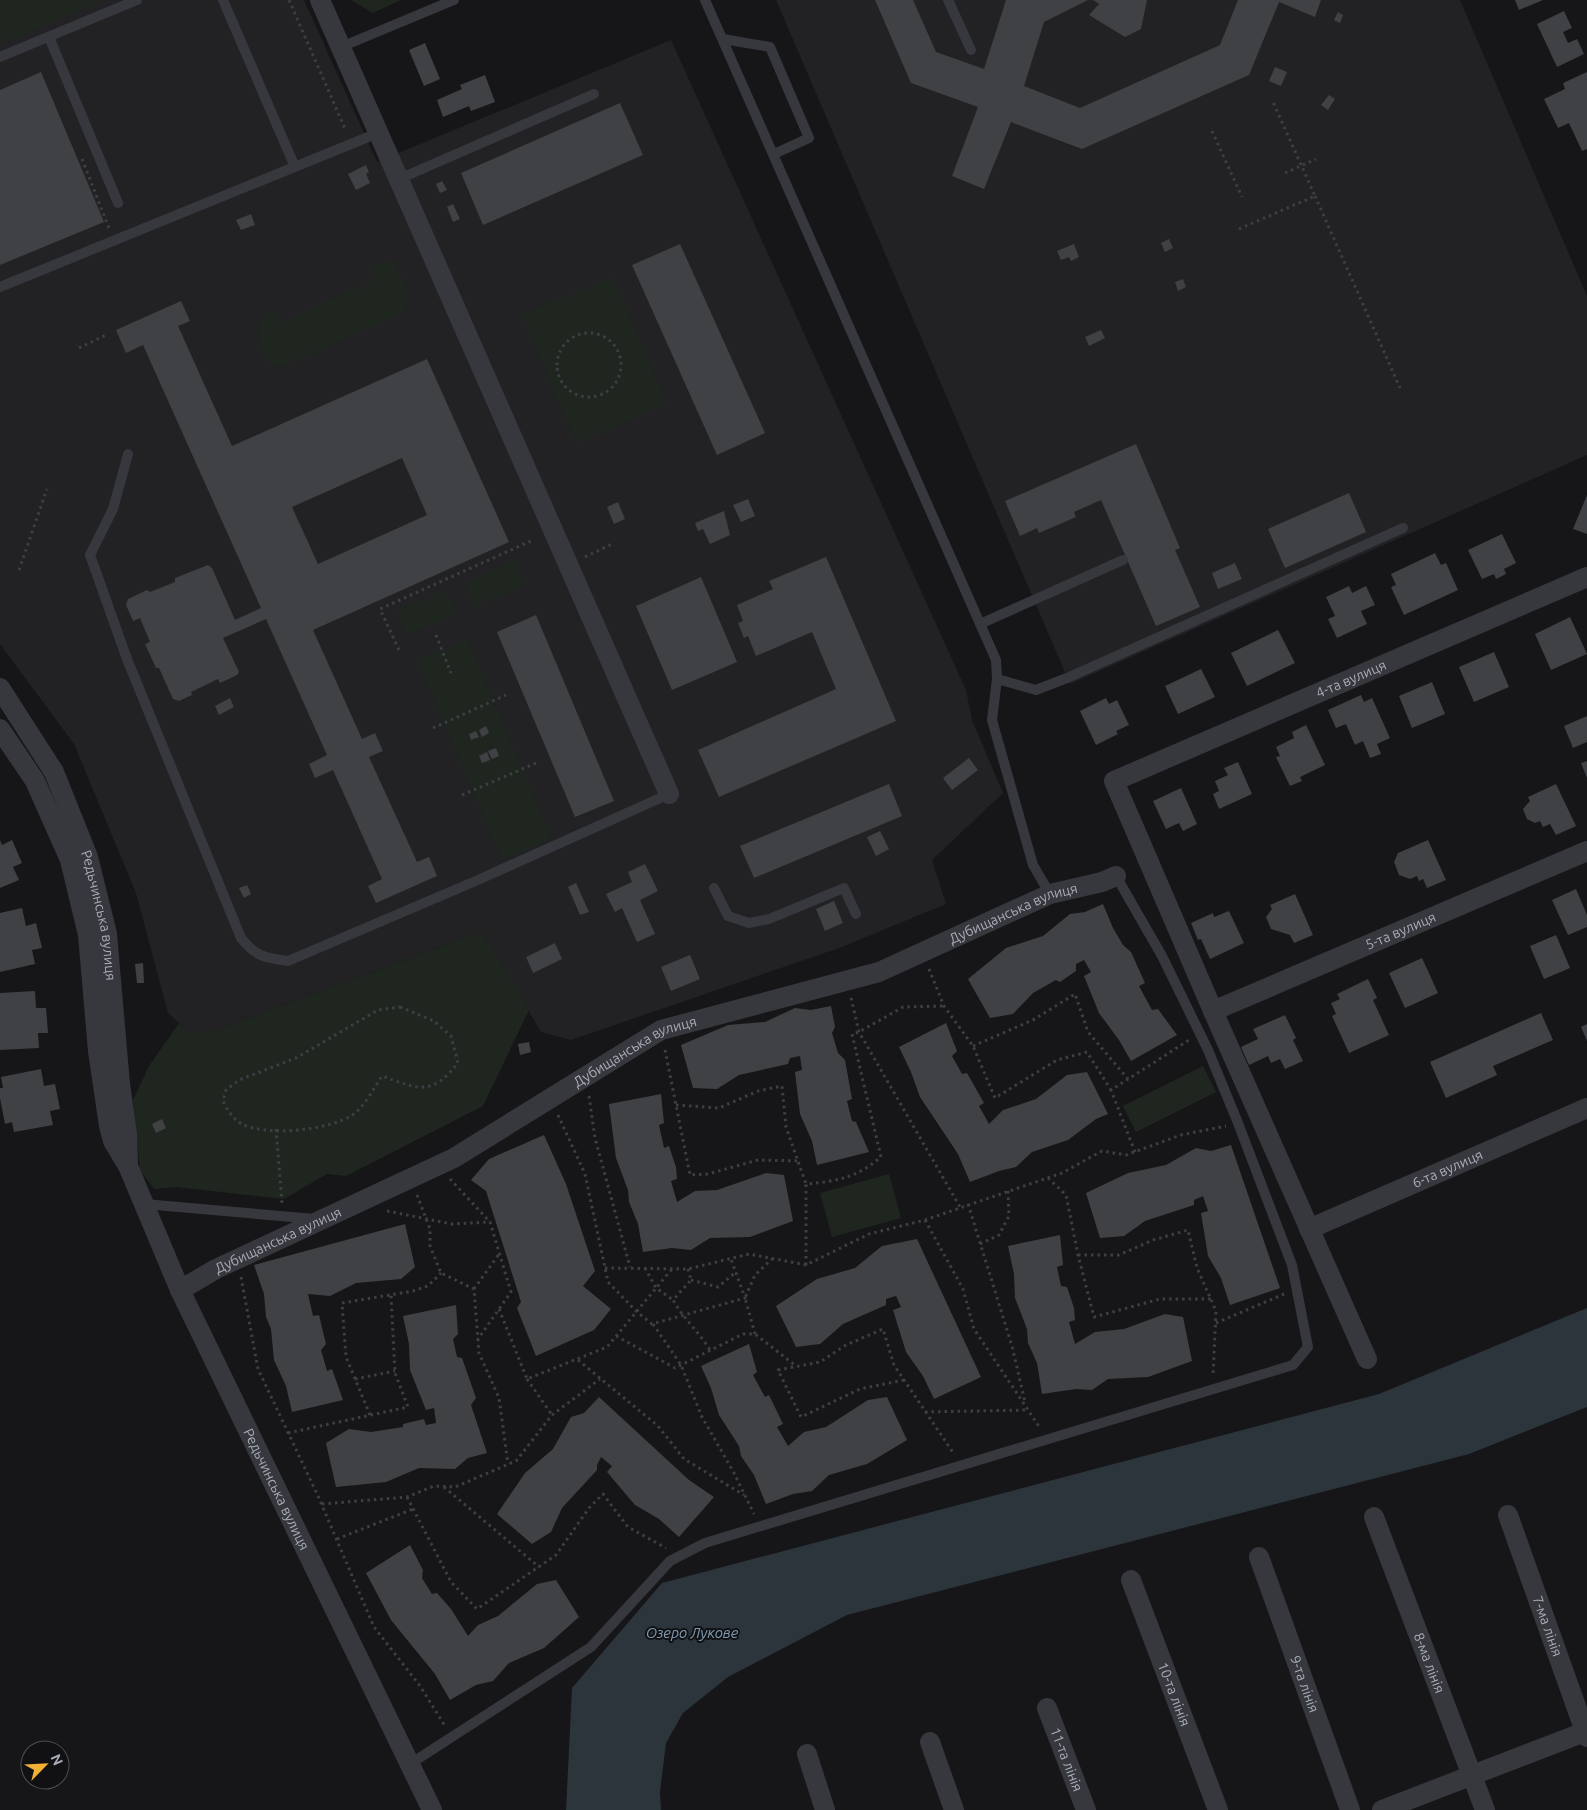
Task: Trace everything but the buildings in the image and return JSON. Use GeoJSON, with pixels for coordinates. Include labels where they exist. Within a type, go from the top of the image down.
{"type":"FeatureCollection","features":[{"type":"Feature","properties":{"kind":"street"},"geometry":{"type":"LineString","coordinates":[[320,0],[669,794]]}},
{"type":"Feature","properties":{"kind":"street","name":"4-та вулиця"},"geometry":{"type":"LineString","coordinates":[[1213,1012],[1114,781],[1587,577]]}},
{"type":"Feature","properties":{"kind":"street","name":"Редьчинська вулиця"},"geometry":{"type":"LineString","coordinates":[[0,688],[54,772],[88,857],[107,934],[120,1084],[127,1134],[128,1166]]}},
{"type":"Feature","properties":{"kind":"street","name":"Редьчинська вулиця"},"geometry":{"type":"LineString","coordinates":[[0,729],[34,781],[70,860],[88,935],[98,1051],[109,1126],[114,1140],[128,1166],[180,1290],[432,1810]]}},
{"type":"Feature","properties":{"kind":"street","name":"5-та вулиця"},"geometry":{"type":"LineString","coordinates":[[1213,1012],[1587,851]]}},
{"type":"Feature","properties":{"kind":"street","name":"Дубищанська вулиця"},"geometry":{"type":"LineString","coordinates":[[180,1290],[238,1259],[454,1158],[661,1030],[878,972],[1050,894],[1102,882],[1116,876]]}},
{"type":"Feature","properties":{"kind":"street"},"geometry":{"type":"LineString","coordinates":[[1213,1012],[1367,1358]]}},
{"type":"Feature","properties":{"kind":"street","name":"6-та вулиця"},"geometry":{"type":"LineString","coordinates":[[1309,1229],[1587,1108]]}},
{"type":"Feature","properties":{"kind":"street","name":"7-ма лінія"},"geometry":{"type":"LineString","coordinates":[[1508,1515],[1586,1733]]}},
{"type":"Feature","properties":{"kind":"street","name":"8-ма лінія"},"geometry":{"type":"LineString","coordinates":[[1374,1516],[1485,1810]]}},
{"type":"Feature","properties":{"kind":"street","name":"9-та лінія"},"geometry":{"type":"LineString","coordinates":[[1259,1557],[1350,1810]]}},
{"type":"Feature","properties":{"kind":"street","name":"10-та лінія"},"geometry":{"type":"LineString","coordinates":[[1131,1580],[1218,1810]]}},
{"type":"Feature","properties":{"kind":"street","name":"11-та лінія"},"geometry":{"type":"LineString","coordinates":[[1047,1708],[1086,1810]]}},
{"type":"Feature","properties":{"kind":"street"},"geometry":{"type":"LineString","coordinates":[[1382,1810],[1586,1733]]}},
{"type":"Feature","properties":{"kind":"street"},"geometry":{"type":"LineString","coordinates":[[930,1742],[954,1810]]}},
{"type":"Feature","properties":{"kind":"street"},"geometry":{"type":"LineString","coordinates":[[807,1754],[825,1810]]}},
{"type":"Feature","properties":{"kind":"lane"},"geometry":{"type":"LineString","coordinates":[[0,57],[137,0]]}},
{"type":"Feature","properties":{"kind":"lane"},"geometry":{"type":"LineString","coordinates":[[223,0],[295,166]]}},
{"type":"Feature","properties":{"kind":"lane"},"geometry":{"type":"LineString","coordinates":[[341,47],[454,0]]}},
{"type":"Feature","properties":{"kind":"lane"},"geometry":{"type":"LineString","coordinates":[[706,0],[996,660],[997,679],[992,720],[1033,865],[1050,894]]}},
{"type":"Feature","properties":{"kind":"lane"},"geometry":{"type":"LineString","coordinates":[[948,0],[970,50]]}},
{"type":"Feature","properties":{"kind":"lane"},"geometry":{"type":"LineString","coordinates":[[48,37],[118,203]]}},
{"type":"Feature","properties":{"kind":"lane"},"geometry":{"type":"LineString","coordinates":[[723,39],[770,47],[809,138],[774,154]]}},
{"type":"Feature","properties":{"kind":"lane"},"geometry":{"type":"LineString","coordinates":[[399,179],[594,94]]}},
{"type":"Feature","properties":{"kind":"lane"},"geometry":{"type":"LineString","coordinates":[[0,287],[378,133]]}},
{"type":"Feature","properties":{"kind":"lane"},"geometry":{"type":"LineString","coordinates":[[128,454],[113,509],[90,555],[127,659],[241,938],[252,952],[268,959],[288,961],[669,794]]}},
{"type":"Feature","properties":{"kind":"lane"},"geometry":{"type":"LineString","coordinates":[[997,679],[1036,690],[1403,528]]}},
{"type":"Feature","properties":{"kind":"lane"},"geometry":{"type":"LineString","coordinates":[[980,624],[1123,560]]}},
{"type":"Feature","properties":{"kind":"lane"},"geometry":{"type":"LineString","coordinates":[[410,1764],[592,1647],[670,1561],[706,1543],[1293,1365],[1308,1347],[1292,1265],[1238,1123],[1208,1050],[1162,956],[1116,876]]}},
{"type":"Feature","properties":{"kind":"lane"},"geometry":{"type":"LineString","coordinates":[[714,888],[728,916],[749,923],[769,919],[844,888],[856,914]]}},
{"type":"Feature","properties":{"kind":"lane"},"geometry":{"type":"LineString","coordinates":[[144,1204],[322,1220]]}},
{"type":"Feature","properties":{"kind":"path"},"geometry":{"type":"LineString","coordinates":[[289,0],[346,130],[356,142]]}},
{"type":"Feature","properties":{"kind":"path"},"geometry":{"type":"LineString","coordinates":[[1273,102],[1400,388]]}},
{"type":"Feature","properties":{"kind":"path"},"geometry":{"type":"LineString","coordinates":[[338,134],[346,130]]}},
{"type":"Feature","properties":{"kind":"path"},"geometry":{"type":"LineString","coordinates":[[1212,130],[1242,197]]}},
{"type":"Feature","properties":{"kind":"path"},"geometry":{"type":"LineString","coordinates":[[79,150],[111,234]]}},
{"type":"Feature","properties":{"kind":"path"},"geometry":{"type":"LineString","coordinates":[[1285,173],[1316,159]]}},
{"type":"Feature","properties":{"kind":"path"},"geometry":{"type":"LineString","coordinates":[[1239,229],[1314,196]]}},
{"type":"Feature","properties":{"kind":"path"},"geometry":{"type":"LineString","coordinates":[[585,333],[593,333],[608,339],[618,351],[620,359],[620,375],[616,382],[605,393],[589,397],[581,396],[567,388],[558,375],[557,367],[560,351],[564,344],[570,339],[585,333]]}},
{"type":"Feature","properties":{"kind":"path"},"geometry":{"type":"LineString","coordinates":[[79,348],[108,334]]}},
{"type":"Feature","properties":{"kind":"path"},"geometry":{"type":"LineString","coordinates":[[19,570],[47,490]]}},
{"type":"Feature","properties":{"kind":"path"},"geometry":{"type":"LineString","coordinates":[[399,650],[380,609],[533,540]]}},
{"type":"Feature","properties":{"kind":"path"},"geometry":{"type":"LineString","coordinates":[[568,564],[612,544]]}},
{"type":"Feature","properties":{"kind":"path"},"geometry":{"type":"LineString","coordinates":[[436,636],[451,673]]}},
{"type":"Feature","properties":{"kind":"path"},"geometry":{"type":"LineString","coordinates":[[432,728],[506,695]]}},
{"type":"Feature","properties":{"kind":"path"},"geometry":{"type":"LineString","coordinates":[[462,795],[536,762]]}},
{"type":"Feature","properties":{"kind":"path"},"geometry":{"type":"LineString","coordinates":[[923,952],[944,1006],[972,1046],[995,1098],[1057,1060],[1087,1052],[1111,1090],[1135,1152]]}},
{"type":"Feature","properties":{"kind":"path"},"geometry":{"type":"LineString","coordinates":[[846,981],[859,1032],[960,1207]]}},
{"type":"Feature","properties":{"kind":"path"},"geometry":{"type":"LineString","coordinates":[[972,1046],[1033,1020],[1075,994],[1088,1032],[1128,1079]]}},
{"type":"Feature","properties":{"kind":"path"},"geometry":{"type":"LineString","coordinates":[[806,1184],[832,1181],[864,1172],[881,1157],[852,1034],[859,1032],[903,1007],[944,1006]]}},
{"type":"Feature","properties":{"kind":"path"},"geometry":{"type":"LineString","coordinates":[[400,1008],[434,1021],[451,1036],[458,1063],[444,1081],[417,1089],[382,1076],[351,1115],[311,1129],[276,1129],[260,1129],[241,1124],[228,1111],[222,1101],[226,1090],[239,1080],[296,1058],[378,1010],[400,1008]]}},
{"type":"Feature","properties":{"kind":"path"},"geometry":{"type":"LineString","coordinates":[[661,1030],[690,1175],[708,1174],[758,1160],[800,1161]]}},
{"type":"Feature","properties":{"kind":"path"},"geometry":{"type":"LineString","coordinates":[[1111,1090],[1194,1037]]}},
{"type":"Feature","properties":{"kind":"path"},"geometry":{"type":"LineString","coordinates":[[586,1076],[595,1138],[630,1267]]}},
{"type":"Feature","properties":{"kind":"path"},"geometry":{"type":"LineString","coordinates":[[676,1104],[719,1108],[758,1091],[782,1086],[786,1127],[800,1161],[806,1184],[806,1265]]}},
{"type":"Feature","properties":{"kind":"path"},"geometry":{"type":"LineString","coordinates":[[550,1099],[585,1174],[608,1282],[636,1311],[652,1324],[681,1365],[702,1418],[745,1496],[759,1526]]}},
{"type":"Feature","properties":{"kind":"path"},"geometry":{"type":"LineString","coordinates":[[605,1268],[688,1269],[749,1254],[806,1265],[869,1234],[926,1220],[1048,1178],[1062,1173],[1102,1151],[1126,1155],[1181,1135],[1238,1123]]}},
{"type":"Feature","properties":{"kind":"path"},"geometry":{"type":"LineString","coordinates":[[276,1129],[282,1216]]}},
{"type":"Feature","properties":{"kind":"path"},"geometry":{"type":"LineString","coordinates":[[438,1166],[490,1222],[511,1292],[478,1340]]}},
{"type":"Feature","properties":{"kind":"path"},"geometry":{"type":"LineString","coordinates":[[1048,1178],[1066,1195],[1078,1255],[1094,1317],[1160,1299],[1211,1298]]}},
{"type":"Feature","properties":{"kind":"path"},"geometry":{"type":"LineString","coordinates":[[417,1189],[417,1197],[430,1229],[430,1246],[440,1273],[474,1289]]}},
{"type":"Feature","properties":{"kind":"path"},"geometry":{"type":"LineString","coordinates":[[980,1244],[999,1235],[1009,1216],[1008,1191]]}},
{"type":"Feature","properties":{"kind":"path"},"geometry":{"type":"LineString","coordinates":[[968,1204],[1012,1346],[1025,1406]]}},
{"type":"Feature","properties":{"kind":"path"},"geometry":{"type":"LineString","coordinates":[[386,1211],[425,1217],[452,1224],[490,1222]]}},
{"type":"Feature","properties":{"kind":"path"},"geometry":{"type":"LineString","coordinates":[[926,1220],[963,1289],[974,1329],[1048,1439]]}},
{"type":"Feature","properties":{"kind":"path"},"geometry":{"type":"LineString","coordinates":[[1078,1255],[1119,1255],[1153,1240],[1188,1230],[1197,1268],[1216,1311],[1213,1389]]}},
{"type":"Feature","properties":{"kind":"path"},"geometry":{"type":"LineString","coordinates":[[499,1254],[474,1289],[479,1353],[499,1398],[508,1464]]}},
{"type":"Feature","properties":{"kind":"path"},"geometry":{"type":"LineString","coordinates":[[238,1259],[258,1370],[322,1504],[374,1627],[420,1686],[452,1737]]}},
{"type":"Feature","properties":{"kind":"path"},"geometry":{"type":"LineString","coordinates":[[731,1259],[755,1334],[797,1366]]}},
{"type":"Feature","properties":{"kind":"path"},"geometry":{"type":"LineString","coordinates":[[745,1298],[755,1275],[772,1259]]}},
{"type":"Feature","properties":{"kind":"path"},"geometry":{"type":"LineString","coordinates":[[645,1268],[656,1288],[673,1300],[682,1316],[699,1332],[710,1350]]}},
{"type":"Feature","properties":{"kind":"path"},"geometry":{"type":"LineString","coordinates":[[527,1379],[607,1347],[672,1269]]}},
{"type":"Feature","properties":{"kind":"path"},"geometry":{"type":"LineString","coordinates":[[688,1269],[691,1280]]}},
{"type":"Feature","properties":{"kind":"path"},"geometry":{"type":"LineString","coordinates":[[691,1280],[718,1287],[736,1272]]}},
{"type":"Feature","properties":{"kind":"path"},"geometry":{"type":"LineString","coordinates":[[370,1415],[346,1358],[342,1303],[428,1286],[440,1273]]}},
{"type":"Feature","properties":{"kind":"path"},"geometry":{"type":"LineString","coordinates":[[673,1300],[691,1280]]}},
{"type":"Feature","properties":{"kind":"path"},"geometry":{"type":"LineString","coordinates":[[1216,1323],[1288,1292]]}},
{"type":"Feature","properties":{"kind":"path"},"geometry":{"type":"LineString","coordinates":[[288,1433],[408,1407],[395,1371],[390,1295]]}},
{"type":"Feature","properties":{"kind":"path"},"geometry":{"type":"LineString","coordinates":[[652,1324],[745,1298]]}},
{"type":"Feature","properties":{"kind":"path"},"geometry":{"type":"LineString","coordinates":[[499,1309],[527,1379],[552,1415]]}},
{"type":"Feature","properties":{"kind":"path"},"geometry":{"type":"LineString","coordinates":[[904,1380],[860,1390],[801,1417],[778,1370],[820,1362],[846,1345],[883,1329],[894,1365],[961,1465]]}},
{"type":"Feature","properties":{"kind":"path"},"geometry":{"type":"LineString","coordinates":[[616,1336],[674,1368],[743,1334],[755,1334]]}},
{"type":"Feature","properties":{"kind":"path"},"geometry":{"type":"LineString","coordinates":[[577,1360],[658,1426],[684,1459],[745,1496]]}},
{"type":"Feature","properties":{"kind":"path"},"geometry":{"type":"LineString","coordinates":[[355,1379],[395,1371]]}},
{"type":"Feature","properties":{"kind":"path"},"geometry":{"type":"LineString","coordinates":[[322,1504],[407,1498],[434,1486],[455,1487],[516,1461],[552,1415],[600,1379]]}},
{"type":"Feature","properties":{"kind":"path"},"geometry":{"type":"LineString","coordinates":[[925,1412],[1028,1410]]}},
{"type":"Feature","properties":{"kind":"path"},"geometry":{"type":"LineString","coordinates":[[444,1486],[539,1567]]}},
{"type":"Feature","properties":{"kind":"path"},"geometry":{"type":"LineString","coordinates":[[407,1498],[451,1582],[477,1609],[556,1555],[588,1508],[603,1494],[628,1527],[680,1556]]}},
{"type":"Feature","properties":{"kind":"path"},"geometry":{"type":"LineString","coordinates":[[337,1539],[413,1509]]}},
{"type":"Feature","properties":{"kind":"shaded area"},"geometry":{"type":"Polygon","coordinates":[[[0,0],[105,0],[0,44],[0,0]]]}},
{"type":"Feature","properties":{"kind":"shaded area"},"geometry":{"type":"Polygon","coordinates":[[[88,0],[304,0],[377,162],[671,40],[966,690],[972,720],[1003,793],[932,860],[946,904],[842,947],[571,1040],[541,1032],[482,931],[212,1032],[188,1032],[168,1013],[136,893],[74,744],[0,644],[0,36],[88,0]]]}},
{"type":"Feature","properties":{"kind":"shaded area"},"geometry":{"type":"Polygon","coordinates":[[[351,0],[401,0],[373,13],[351,0]]]}},
{"type":"Feature","properties":{"kind":"shaded area"},"geometry":{"type":"Polygon","coordinates":[[[776,0],[1460,0],[1587,296],[1587,455],[1070,684],[776,0]]]}},
{"type":"Feature","properties":{"kind":"shaded area"},"geometry":{"type":"Polygon","coordinates":[[[385,261],[394,263],[406,289],[408,302],[403,313],[285,365],[273,366],[267,360],[259,345],[258,337],[260,322],[265,316],[273,311],[279,323],[376,280],[371,268],[385,261]]]}},
{"type":"Feature","properties":{"kind":"shaded area"},"geometry":{"type":"Polygon","coordinates":[[[613,277],[667,404],[576,443],[522,315],[613,277]]]}},
{"type":"Feature","properties":{"kind":"shaded area"},"geometry":{"type":"Polygon","coordinates":[[[515,561],[525,584],[475,606],[464,583],[515,561]]]}},
{"type":"Feature","properties":{"kind":"shaded area"},"geometry":{"type":"Polygon","coordinates":[[[446,590],[456,614],[406,635],[396,611],[446,590]]]}},
{"type":"Feature","properties":{"kind":"shaded area"},"geometry":{"type":"Polygon","coordinates":[[[467,639],[552,839],[502,860],[417,660],[467,639]]]}},
{"type":"Feature","properties":{"kind":"shaded area"},"geometry":{"type":"Polygon","coordinates":[[[482,931],[529,1010],[483,1106],[346,1176],[327,1174],[284,1199],[176,1187],[154,1189],[140,1170],[133,1100],[149,1066],[179,1023],[188,1032],[212,1032],[482,931]]]}},
{"type":"Feature","properties":{"kind":"shaded area"},"geometry":{"type":"Polygon","coordinates":[[[1203,1066],[1216,1092],[1136,1132],[1123,1106],[1203,1066]]]}},
{"type":"Feature","properties":{"kind":"shaded area"},"geometry":{"type":"Polygon","coordinates":[[[889,1174],[901,1218],[832,1237],[820,1193],[889,1174]]]}},
{"type":"Feature","properties":{"kind":"water","name":"Озеро Лукове"},"geometry":{"type":"Polygon","coordinates":[[[1587,1308],[1587,1407],[1469,1454],[847,1615],[728,1677],[683,1713],[666,1743],[660,1792],[661,1810],[566,1810],[572,1688],[662,1583],[1379,1394],[1587,1308]]]}}]}
